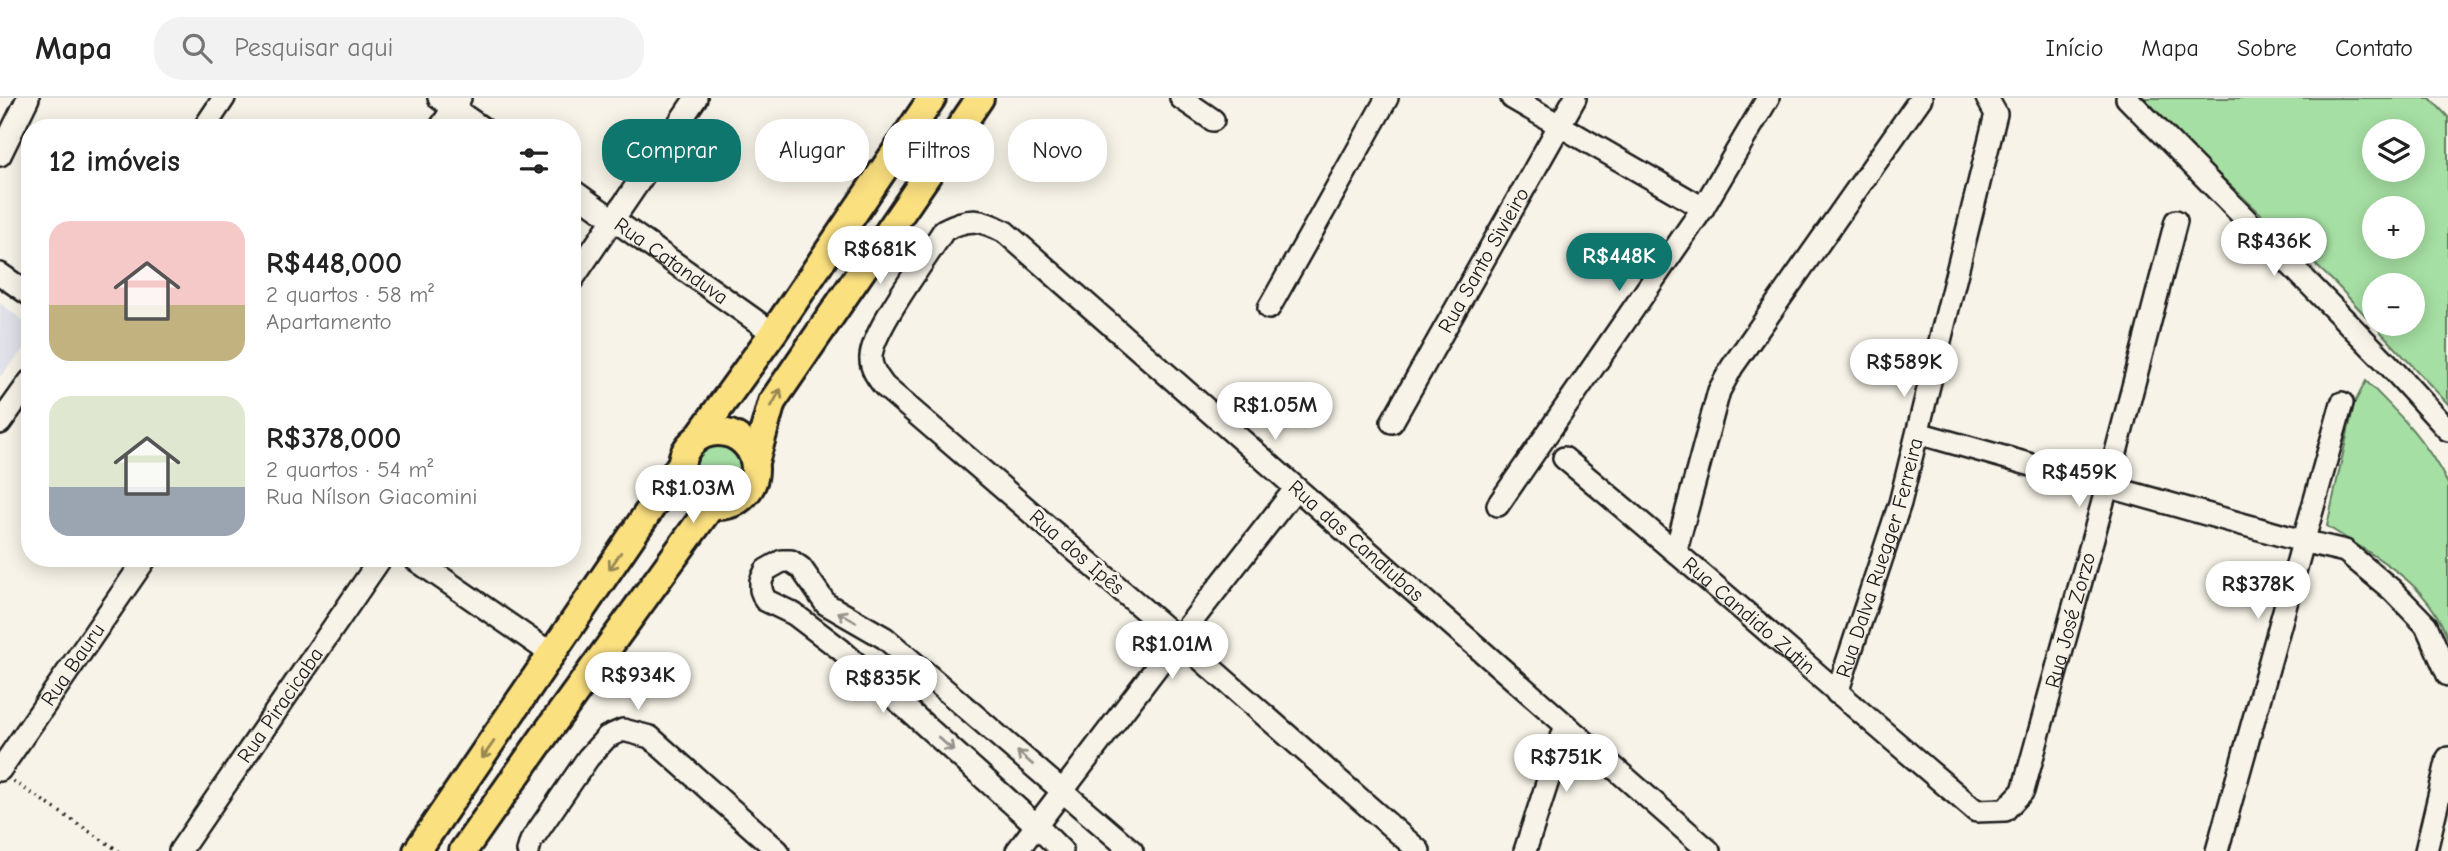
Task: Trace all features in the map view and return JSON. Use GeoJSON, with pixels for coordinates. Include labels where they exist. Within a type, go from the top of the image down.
{"type":"FeatureCollection","features":[{"type":"Feature","properties":{"kind":"main road"},"geometry":{"type":"LineString","coordinates":[[418,851],[681,464],[687,449],[773,332],[932,98]]}},
{"type":"Feature","properties":{"kind":"main road"},"geometry":{"type":"LineString","coordinates":[[681,464],[680,472],[685,488],[700,503],[723,507],[745,496],[752,486],[755,462],[772,402],[980,98]]}},
{"type":"Feature","properties":{"kind":"main road"},"geometry":{"type":"LineString","coordinates":[[698,437],[714,432],[734,435],[751,451],[755,462]]}},
{"type":"Feature","properties":{"kind":"main road"},"geometry":{"type":"LineString","coordinates":[[463,851],[711,506]]}},
{"type":"Feature","properties":{"kind":"street"},"geometry":{"type":"LineString","coordinates":[[0,155],[6,127],[28,98]]}},
{"type":"Feature","properties":{"kind":"street"},"geometry":{"type":"LineString","coordinates":[[210,119],[224,98]]}},
{"type":"Feature","properties":{"kind":"street"},"geometry":{"type":"LineString","coordinates":[[581,267],[696,98]]}},
{"type":"Feature","properties":{"kind":"street"},"geometry":{"type":"LineString","coordinates":[[1181,98],[1213,120]]}},
{"type":"Feature","properties":{"kind":"street"},"geometry":{"type":"LineString","coordinates":[[1269,308],[1387,98]]}},
{"type":"Feature","properties":{"kind":"street"},"geometry":{"type":"LineString","coordinates":[[1512,98],[1703,208]]}},
{"type":"Feature","properties":{"kind":"street","name":"Rua Santo Sivieiro"},"geometry":{"type":"LineString","coordinates":[[1392,422],[1575,98]]}},
{"type":"Feature","properties":{"kind":"street"},"geometry":{"type":"LineString","coordinates":[[1498,505],[1703,208],[1768,98]]}},
{"type":"Feature","properties":{"kind":"street"},"geometry":{"type":"LineString","coordinates":[[1676,550],[1719,391],[1732,367],[1921,98]]}},
{"type":"Feature","properties":{"kind":"street","name":"Rua Dalva Ruegger Ferreira"},"geometry":{"type":"LineString","coordinates":[[1837,693],[1900,503],[1918,433],[1996,114],[1987,98]]}},
{"type":"Feature","properties":{"kind":"street"},"geometry":{"type":"LineString","coordinates":[[2127,98],[2377,353],[2448,430]]}},
{"type":"Feature","properties":{"kind":"street"},"geometry":{"type":"LineString","coordinates":[[444,119],[451,101],[472,119]]}},
{"type":"Feature","properties":{"kind":"street","name":"Rua Catanduva"},"geometry":{"type":"LineString","coordinates":[[581,196],[773,332]]}},
{"type":"Feature","properties":{"kind":"street","name":"Rua das Candiubas"},"geometry":{"type":"LineString","coordinates":[[871,357],[880,330],[944,230],[960,221],[977,220],[1005,232],[1709,851]]}},
{"type":"Feature","properties":{"kind":"street","name":"Rua José Zorzo"},"geometry":{"type":"LineString","coordinates":[[2005,810],[2023,791],[2176,221]]}},
{"type":"Feature","properties":{"kind":"street"},"geometry":{"type":"LineString","coordinates":[[0,274],[21,289]]}},
{"type":"Feature","properties":{"kind":"street","name":"Rua dos Ipês"},"geometry":{"type":"LineString","coordinates":[[871,357],[874,372],[884,386],[1419,851]]}},
{"type":"Feature","properties":{"kind":"street"},"geometry":{"type":"LineString","coordinates":[[0,423],[21,394]]}},
{"type":"Feature","properties":{"kind":"street"},"geometry":{"type":"LineString","coordinates":[[2217,851],[2342,403]]}},
{"type":"Feature","properties":{"kind":"street"},"geometry":{"type":"LineString","coordinates":[[1918,433],[2345,551],[2392,590],[2426,625],[2448,675]]}},
{"type":"Feature","properties":{"kind":"street","name":"Rua Candido Zutin"},"geometry":{"type":"LineString","coordinates":[[1564,458],[1676,550],[1837,693],[1976,811],[2005,810]]}},
{"type":"Feature","properties":{"kind":"street"},"geometry":{"type":"LineString","coordinates":[[1017,851],[1296,488]]}},
{"type":"Feature","properties":{"kind":"street"},"geometry":{"type":"LineString","coordinates":[[1062,851],[1037,825],[840,649],[794,614],[765,600],[761,582],[766,570],[782,561],[791,561],[802,568],[826,604],[885,638],[1132,851]]}},
{"type":"Feature","properties":{"kind":"street","name":"Rua Bauru"},"geometry":{"type":"LineString","coordinates":[[5,775],[140,567]]}},
{"type":"Feature","properties":{"kind":"street","name":"Rua Piracicaba"},"geometry":{"type":"LineString","coordinates":[[180,851],[375,567]]}},
{"type":"Feature","properties":{"kind":"street"},"geometry":{"type":"LineString","coordinates":[[426,567],[553,655]]}},
{"type":"Feature","properties":{"kind":"street"},"geometry":{"type":"LineString","coordinates":[[1525,851],[1566,725]]}},
{"type":"Feature","properties":{"kind":"street"},"geometry":{"type":"LineString","coordinates":[[528,851],[531,841],[588,758],[607,737],[624,730],[650,737],[778,851]]}},
{"type":"Feature","properties":{"kind":"street"},"geometry":{"type":"LineString","coordinates":[[2426,851],[2448,758]]}},
{"type":"Feature","properties":{"kind":"path"},"geometry":{"type":"LineString","coordinates":[[5,775],[119,851]]}},
{"type":"Feature","properties":{"kind":"shaded area"},"geometry":{"type":"Polygon","coordinates":[[[0,303],[21,319],[21,352],[0,377],[0,303]]]}},
{"type":"Feature","properties":{"kind":"green space"},"geometry":{"type":"Polygon","coordinates":[[[2144,98],[2430,98],[2448,117],[2448,404],[2384,336],[2425,336],[2425,273],[2362,273],[2362,312],[2335,283],[2199,156],[2144,98]]]}},
{"type":"Feature","properties":{"kind":"green space"},"geometry":{"type":"Polygon","coordinates":[[[2366,381],[2422,441],[2448,484],[2448,640],[2439,619],[2414,586],[2381,560],[2327,526],[2354,404],[2366,381]]]}},
{"type":"Feature","properties":{"kind":"green space"},"geometry":{"type":"Polygon","coordinates":[[[719,444],[738,452],[746,471],[738,490],[719,498],[700,490],[692,471],[700,452],[719,444]]]}}]}
